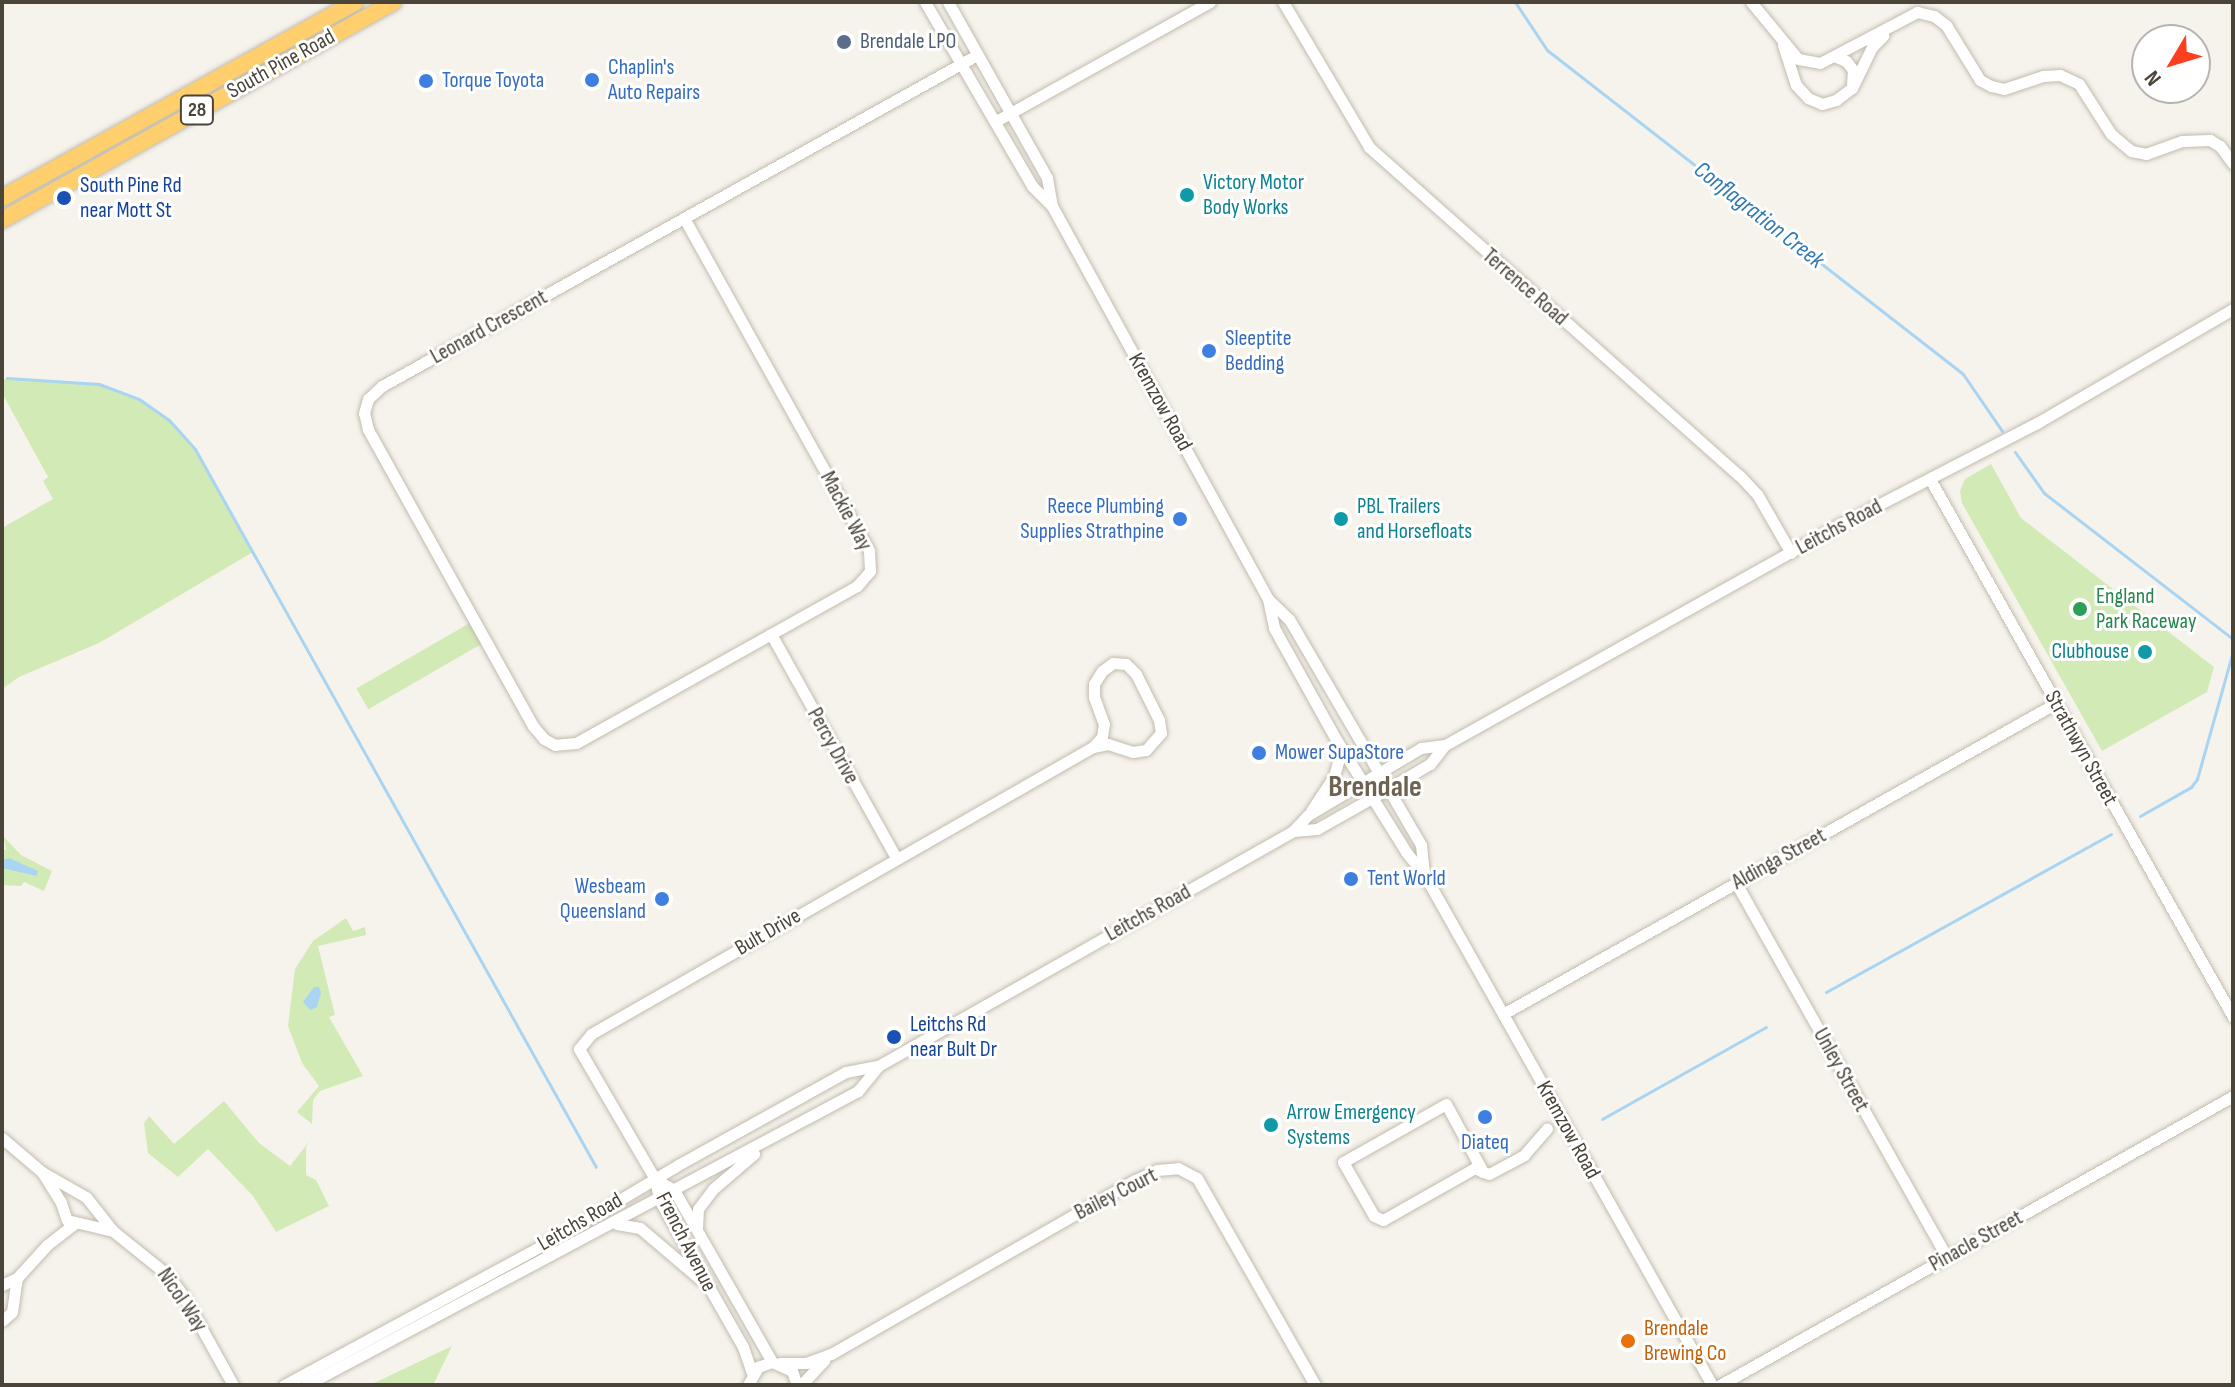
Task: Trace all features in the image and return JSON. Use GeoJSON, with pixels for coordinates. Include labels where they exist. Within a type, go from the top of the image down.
{"type":"FeatureCollection","features":[{"type":"Feature","properties":{"kind":"highway","name":"South Pine Road"},"geometry":{"type":"LineString","coordinates":[[2,198],[355,2]]}},
{"type":"Feature","properties":{"kind":"highway","name":"South Pine Road"},"geometry":{"type":"LineString","coordinates":[[2,220],[393,2]]}},
{"type":"Feature","properties":{"kind":"street","name":"Kremzow Road"},"geometry":{"type":"LineString","coordinates":[[925,2],[1032,186],[1052,206],[1268,599],[1274,628],[1337,741],[1406,852],[1424,874],[1712,1385]]}},
{"type":"Feature","properties":{"kind":"street","name":"Kremzow Road"},"geometry":{"type":"LineString","coordinates":[[948,2],[1047,178],[1052,206]]}},
{"type":"Feature","properties":{"kind":"street"},"geometry":{"type":"LineString","coordinates":[[996,121],[1210,2]]}},
{"type":"Feature","properties":{"kind":"street","name":"Terrence Road"},"geometry":{"type":"LineString","coordinates":[[1283,2],[1369,147],[1748,484],[1791,553]]}},
{"type":"Feature","properties":{"kind":"street"},"geometry":{"type":"LineString","coordinates":[[1751,2],[1798,59],[1820,63],[1917,12],[1934,16],[1946,25],[1980,80],[1991,86],[2004,89],[2043,76],[2060,75],[2079,84],[2111,134],[2131,151],[2146,154],[2182,141],[2210,140],[2220,146],[2233,164]]}},
{"type":"Feature","properties":{"kind":"street"},"geometry":{"type":"LineString","coordinates":[[1782,42],[1796,85],[1808,98],[1822,104],[1836,100],[1852,88],[1872,47],[1888,29]]}},
{"type":"Feature","properties":{"kind":"street","name":"Leonard Crescent"},"geometry":{"type":"LineString","coordinates":[[555,745],[544,739],[533,726],[368,429],[366,404],[382,386],[977,55]]}},
{"type":"Feature","properties":{"kind":"street"},"geometry":{"type":"LineString","coordinates":[[1836,57],[1846,61],[1853,70],[1852,88]]}},
{"type":"Feature","properties":{"kind":"street","name":"Mackie Way"},"geometry":{"type":"LineString","coordinates":[[555,745],[576,743],[862,583],[870,571],[871,558],[684,218]]}},
{"type":"Feature","properties":{"kind":"street","name":"Leitchs Road"},"geometry":{"type":"LineString","coordinates":[[284,1385],[554,1239],[846,1072],[878,1066],[1293,831],[1308,815],[1421,748],[1445,745],[1791,553],[2037,423],[2233,309]]}},
{"type":"Feature","properties":{"kind":"street","name":"Strathwyn Street"},"geometry":{"type":"LineString","coordinates":[[1930,479],[2233,1017]]}},
{"type":"Feature","properties":{"kind":"street","name":"Kremzow Road"},"geometry":{"type":"LineString","coordinates":[[1268,599],[1289,619],[1421,845],[1424,874]]}},
{"type":"Feature","properties":{"kind":"street","name":"Percy Drive"},"geometry":{"type":"LineString","coordinates":[[771,634],[896,858]]}},
{"type":"Feature","properties":{"kind":"street"},"geometry":{"type":"LineString","coordinates":[[1113,663],[1126,664],[1136,674],[1159,720],[1161,733],[1146,750],[1133,752],[1108,744],[1093,747],[1102,737],[1104,724],[1094,697],[1094,684],[1102,671],[1113,663]]}},
{"type":"Feature","properties":{"kind":"street","name":"Aldinga Street"},"geometry":{"type":"LineString","coordinates":[[1503,1014],[2056,703]]}},
{"type":"Feature","properties":{"kind":"street"},"geometry":{"type":"LineString","coordinates":[[1308,815],[1334,776],[1340,755],[1337,741]]}},
{"type":"Feature","properties":{"kind":"street","name":"Leitchs Road"},"geometry":{"type":"LineString","coordinates":[[1293,831],[1317,829],[1388,789],[1430,764],[1445,745]]}},
{"type":"Feature","properties":{"kind":"street","name":"Bult Drive"},"geometry":{"type":"LineString","coordinates":[[655,1179],[579,1049],[591,1034],[1093,747]]}},
{"type":"Feature","properties":{"kind":"street","name":"Unley Street"},"geometry":{"type":"LineString","coordinates":[[1736,883],[1947,1257]]}},
{"type":"Feature","properties":{"kind":"street","name":"Leitchs Road"},"geometry":{"type":"LineString","coordinates":[[306,1385],[858,1091],[878,1066]]}},
{"type":"Feature","properties":{"kind":"street","name":"Pinacle Street"},"geometry":{"type":"LineString","coordinates":[[1720,1385],[2233,1096]]}},
{"type":"Feature","properties":{"kind":"street"},"geometry":{"type":"LineString","coordinates":[[1483,1172],[1446,1104],[1343,1162],[1374,1216],[1383,1220],[1475,1168],[1483,1172],[1489,1174],[1524,1155],[1547,1129]]}},
{"type":"Feature","properties":{"kind":"street"},"geometry":{"type":"LineString","coordinates":[[697,1229],[698,1209],[713,1189],[736,1166],[797,1123]]}},
{"type":"Feature","properties":{"kind":"street"},"geometry":{"type":"LineString","coordinates":[[2,1138],[42,1172],[74,1193],[86,1197],[90,1206],[89,1215],[47,1245],[17,1278],[2,1285]]}},
{"type":"Feature","properties":{"kind":"street","name":"Bailey Court"},"geometry":{"type":"LineString","coordinates":[[776,1363],[806,1363],[831,1354],[1135,1180],[1157,1170],[1178,1168],[1197,1178],[1315,1385]]}},
{"type":"Feature","properties":{"kind":"street"},"geometry":{"type":"LineString","coordinates":[[42,1172],[61,1208],[78,1222]]}},
{"type":"Feature","properties":{"kind":"street","name":"French Avenue"},"geometry":{"type":"LineString","coordinates":[[655,1179],[674,1190],[776,1363],[792,1371],[799,1385]]}},
{"type":"Feature","properties":{"kind":"street","name":"French Avenue"},"geometry":{"type":"LineString","coordinates":[[655,1179],[659,1199],[743,1347],[749,1381]]}},
{"type":"Feature","properties":{"kind":"street"},"geometry":{"type":"LineString","coordinates":[[47,1245],[61,1208],[74,1193]]}},
{"type":"Feature","properties":{"kind":"street","name":"Nicol Way"},"geometry":{"type":"LineString","coordinates":[[90,1206],[113,1231],[154,1260],[169,1276],[183,1295],[233,1385]]}},
{"type":"Feature","properties":{"kind":"street","name":"Nicol Way"},"geometry":{"type":"LineString","coordinates":[[78,1222],[113,1231]]}},
{"type":"Feature","properties":{"kind":"street"},"geometry":{"type":"LineString","coordinates":[[611,1225],[629,1224],[640,1228],[707,1285]]}},
{"type":"Feature","properties":{"kind":"street"},"geometry":{"type":"LineString","coordinates":[[2,1321],[12,1312],[17,1278]]}},
{"type":"Feature","properties":{"kind":"street","name":"Bailey Court"},"geometry":{"type":"LineString","coordinates":[[799,1385],[831,1354]]}},
{"type":"Feature","properties":{"kind":"street"},"geometry":{"type":"LineString","coordinates":[[749,1381],[776,1363]]}},
{"type":"Feature","properties":{"kind":"green space"},"geometry":{"type":"Polygon","coordinates":[[[7,378],[99,384],[139,399],[169,420],[194,447],[253,552],[99,643],[19,677],[2,689],[2,528],[53,499],[43,481],[48,477],[2,393],[2,381],[7,378]]]}},
{"type":"Feature","properties":{"kind":"green space","name":"England Park Raceway"},"geometry":{"type":"Polygon","coordinates":[[[1991,464],[2021,518],[2214,667],[2207,692],[2102,751],[1962,503],[1960,491],[1965,479],[1991,464]]]}},
{"type":"Feature","properties":{"kind":"green space"},"geometry":{"type":"Polygon","coordinates":[[[475,620],[487,641],[368,709],[356,688],[475,620]]]}},
{"type":"Feature","properties":{"kind":"green space"},"geometry":{"type":"Polygon","coordinates":[[[3,836],[21,855],[52,871],[44,891],[24,882],[21,886],[2,885],[2,851],[6,849],[3,836]]]}},
{"type":"Feature","properties":{"kind":"green space"},"geometry":{"type":"Polygon","coordinates":[[[346,918],[353,931],[365,927],[366,935],[318,946],[335,1015],[329,1017],[363,1076],[320,1091],[313,1100],[312,1124],[297,1112],[319,1086],[302,1063],[288,1026],[295,969],[313,941],[346,918]]]}},
{"type":"Feature","properties":{"kind":"green space"},"geometry":{"type":"Polygon","coordinates":[[[224,1101],[259,1143],[290,1166],[309,1142],[306,1148],[306,1175],[316,1180],[329,1206],[276,1232],[253,1196],[208,1149],[178,1177],[148,1153],[144,1123],[149,1116],[174,1144],[224,1101]]]}},
{"type":"Feature","properties":{"kind":"green space"},"geometry":{"type":"Polygon","coordinates":[[[452,1346],[433,1385],[370,1385],[452,1346]]]}},
{"type":"Feature","properties":{"kind":"water"},"geometry":{"type":"Polygon","coordinates":[[[9,858],[38,871],[37,876],[2,868],[3,860],[9,858]]]}},
{"type":"Feature","properties":{"kind":"water"},"geometry":{"type":"Polygon","coordinates":[[[314,987],[319,987],[321,993],[317,1007],[310,1010],[303,1002],[314,987]]]}},
{"type":"Feature","properties":{"kind":"waterway","name":"Conflagration Creek"},"geometry":{"type":"LineString","coordinates":[[1515,2],[1547,50],[1963,374],[2002,431]]}},
{"type":"Feature","properties":{"kind":"waterway"},"geometry":{"type":"LineString","coordinates":[[7,378],[99,384],[139,399],[169,420],[195,449],[596,1167]]}},
{"type":"Feature","properties":{"kind":"waterway","name":"Conflagration Creek"},"geometry":{"type":"LineString","coordinates":[[2015,452],[2044,493],[2233,639]]}},
{"type":"Feature","properties":{"kind":"waterway"},"geometry":{"type":"LineString","coordinates":[[2140,816],[2191,787],[2197,779],[2233,651]]}},
{"type":"Feature","properties":{"kind":"waterway"},"geometry":{"type":"LineString","coordinates":[[1826,992],[2111,834]]}},
{"type":"Feature","properties":{"kind":"waterway"},"geometry":{"type":"LineString","coordinates":[[1602,1119],[1766,1027]]}},
{"type":"Feature","properties":{"kind":"place","name":"Brendale LPO"},"geometry":{"type":"Point","coordinates":[844,42]}},
{"type":"Feature","properties":{"kind":"place","name":"Chaplin's Auto Repairs"},"geometry":{"type":"Point","coordinates":[592,80]}},
{"type":"Feature","properties":{"kind":"place","name":"Torque Toyota"},"geometry":{"type":"Point","coordinates":[426,81]}},
{"type":"Feature","properties":{"kind":"place","name":"Victory Motor Body Works"},"geometry":{"type":"Point","coordinates":[1187,195]}},
{"type":"Feature","properties":{"kind":"place","name":"South Pine Rd near Mott St"},"geometry":{"type":"Point","coordinates":[64,198]}},
{"type":"Feature","properties":{"kind":"place","name":"Sleeptite Bedding"},"geometry":{"type":"Point","coordinates":[1209,351]}},
{"type":"Feature","properties":{"kind":"place","name":"Reece Plumbing Supplies Strathpine"},"geometry":{"type":"Point","coordinates":[1180,519]}},
{"type":"Feature","properties":{"kind":"place","name":"PBL Trailers and Horsefloats"},"geometry":{"type":"Point","coordinates":[1341,519]}},
{"type":"Feature","properties":{"kind":"place","name":"England Park Raceway"},"geometry":{"type":"Point","coordinates":[2080,609]}},
{"type":"Feature","properties":{"kind":"place","name":"Clubhouse"},"geometry":{"type":"Point","coordinates":[2145,652]}},
{"type":"Feature","properties":{"kind":"place","name":"Mower SupaStore"},"geometry":{"type":"Point","coordinates":[1259,753]}},
{"type":"Feature","properties":{"kind":"place","name":"Tent World"},"geometry":{"type":"Point","coordinates":[1351,879]}},
{"type":"Feature","properties":{"kind":"place","name":"Wesbeam Queensland"},"geometry":{"type":"Point","coordinates":[662,899]}},
{"type":"Feature","properties":{"kind":"place","name":"Leitchs Rd near Bult Dr"},"geometry":{"type":"Point","coordinates":[894,1037]}},
{"type":"Feature","properties":{"kind":"place","name":"Diateq"},"geometry":{"type":"Point","coordinates":[1485,1117]}},
{"type":"Feature","properties":{"kind":"place","name":"Arrow Emergency Systems"},"geometry":{"type":"Point","coordinates":[1271,1125]}},
{"type":"Feature","properties":{"kind":"place","name":"Brendale Brewing Co"},"geometry":{"type":"Point","coordinates":[1628,1341]}},
{"type":"Feature","properties":{"kind":"district","name":"Brendale"},"geometry":{"type":"Point","coordinates":[1375,787]}}]}
